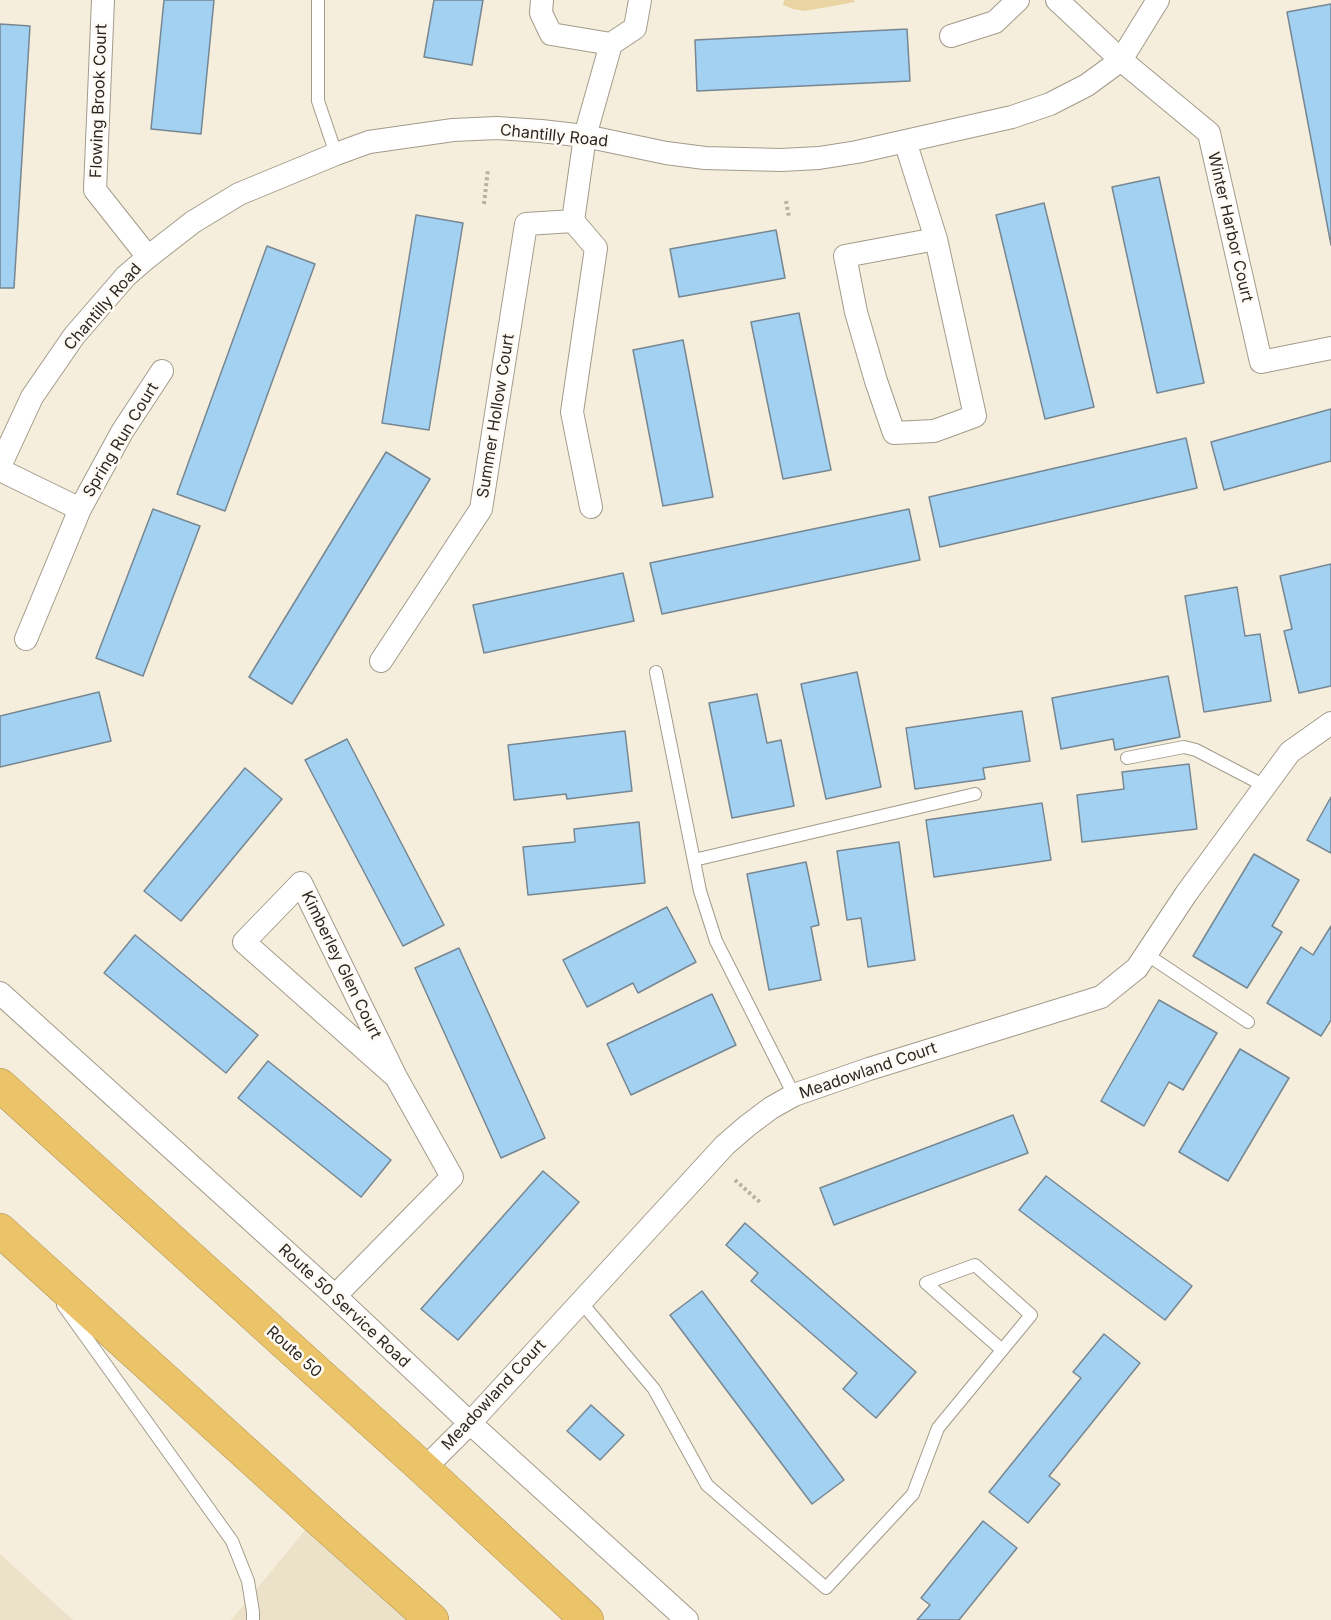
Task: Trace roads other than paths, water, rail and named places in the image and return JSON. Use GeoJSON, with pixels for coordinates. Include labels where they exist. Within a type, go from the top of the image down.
{"type":"FeatureCollection","features":[{"type":"Feature","properties":{"kind":"highway","name":"Route 50"},"geometry":{"type":"LineString","coordinates":[[0,1085],[424,1469],[587,1620]]}},
{"type":"Feature","properties":{"kind":"highway"},"geometry":{"type":"LineString","coordinates":[[0,1230],[316,1518],[432,1620]]}},
{"type":"Feature","properties":{"kind":"street","name":"Flowing Brook Court"},"geometry":{"type":"LineString","coordinates":[[103,0],[95,190],[148,256]]}},
{"type":"Feature","properties":{"kind":"street"},"geometry":{"type":"LineString","coordinates":[[542,0],[540,13],[552,34],[611,44]]}},
{"type":"Feature","properties":{"kind":"street"},"geometry":{"type":"LineString","coordinates":[[591,507],[572,412],[596,248],[573,221],[585,136],[611,44],[635,28],[640,0]]}},
{"type":"Feature","properties":{"kind":"street"},"geometry":{"type":"LineString","coordinates":[[951,36],[995,22],[1018,0]]}},
{"type":"Feature","properties":{"kind":"street"},"geometry":{"type":"LineString","coordinates":[[1057,0],[1121,60]]}},
{"type":"Feature","properties":{"kind":"street","name":"Chantilly Road"},"geometry":{"type":"LineString","coordinates":[[0,468],[32,397],[74,336],[126,276],[193,222],[239,194],[336,154],[369,142],[453,130],[508,129],[585,136],[666,153],[705,158],[781,160],[838,154],[1012,117],[1050,105],[1087,86],[1121,60],[1158,0]]}},
{"type":"Feature","properties":{"kind":"street","name":"Winter Harbor Court"},"geometry":{"type":"LineString","coordinates":[[1121,60],[1209,133],[1261,362],[1331,348]]}},
{"type":"Feature","properties":{"kind":"street"},"geometry":{"type":"LineString","coordinates":[[906,141],[936,239],[975,416],[934,431],[894,432],[856,312],[845,256],[936,239]]}},
{"type":"Feature","properties":{"kind":"street","name":"Summer Hollow Court"},"geometry":{"type":"LineString","coordinates":[[381,661],[481,509],[526,224],[573,221]]}},
{"type":"Feature","properties":{"kind":"street","name":"Spring Run Court"},"geometry":{"type":"LineString","coordinates":[[26,639],[80,509],[122,432],[162,371]]}},
{"type":"Feature","properties":{"kind":"street","name":"Spring Run Court"},"geometry":{"type":"LineString","coordinates":[[0,468],[80,509]]}},
{"type":"Feature","properties":{"kind":"street","name":"Meadowland Court"},"geometry":{"type":"LineString","coordinates":[[424,1469],[470,1423],[725,1145],[771,1108],[794,1095],[869,1069],[1101,997],[1137,968],[1186,894],[1290,752],[1331,723]]}},
{"type":"Feature","properties":{"kind":"street","name":"Kimberley Glen Court"},"geometry":{"type":"LineString","coordinates":[[335,1296],[452,1177],[396,1077],[301,883],[244,942],[396,1077]]}},
{"type":"Feature","properties":{"kind":"street","name":"Route 50 Service Road"},"geometry":{"type":"LineString","coordinates":[[0,993],[335,1296],[470,1423],[687,1620]]}},
{"type":"Feature","properties":{"kind":"lane"},"geometry":{"type":"LineString","coordinates":[[318,0],[318,101],[336,154]]}},
{"type":"Feature","properties":{"kind":"lane"},"geometry":{"type":"LineString","coordinates":[[656,672],[700,891],[716,941],[794,1095]]}},
{"type":"Feature","properties":{"kind":"lane"},"geometry":{"type":"LineString","coordinates":[[1127,758],[1184,747],[1196,750],[1265,786]]}},
{"type":"Feature","properties":{"kind":"lane"},"geometry":{"type":"LineString","coordinates":[[694,860],[975,794]]}},
{"type":"Feature","properties":{"kind":"lane"},"geometry":{"type":"LineString","coordinates":[[1146,954],[1248,1022]]}},
{"type":"Feature","properties":{"kind":"lane"},"geometry":{"type":"LineString","coordinates":[[31,1260],[232,1541],[248,1581],[253,1620]]}},
{"type":"Feature","properties":{"kind":"lane"},"geometry":{"type":"LineString","coordinates":[[580,1302],[654,1389],[707,1485],[826,1588],[913,1494],[938,1428],[1031,1315],[975,1265],[926,1283],[1002,1350]]}}]}
